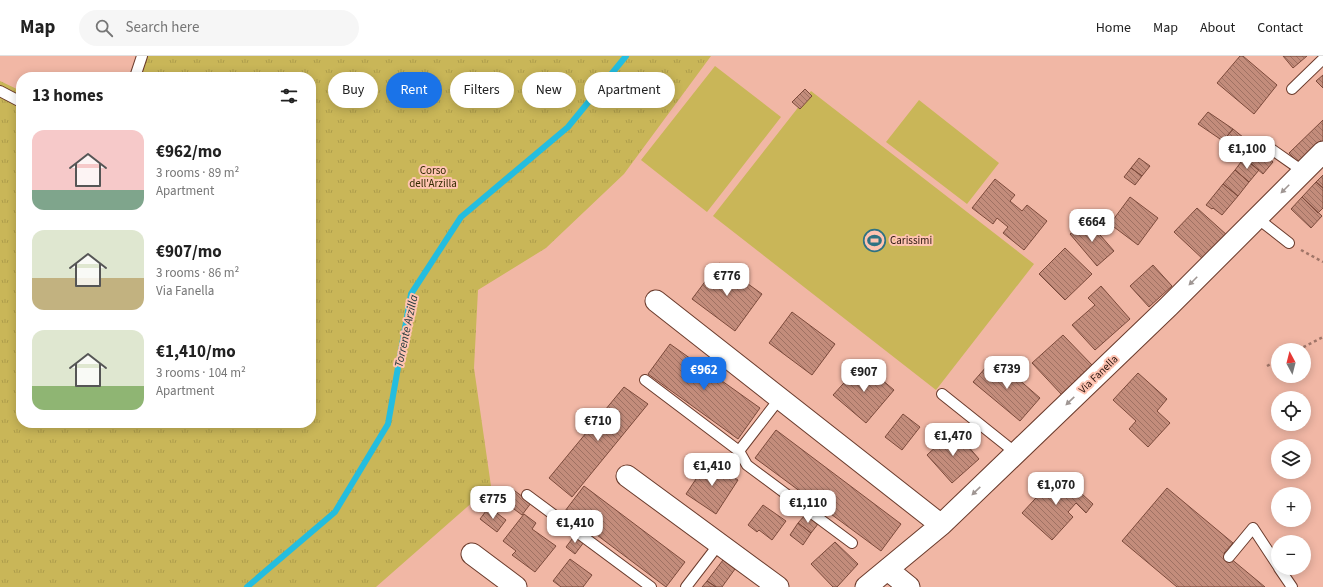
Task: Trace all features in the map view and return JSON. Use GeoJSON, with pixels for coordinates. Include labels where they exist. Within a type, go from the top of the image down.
{"type":"FeatureCollection","features":[{"type":"Feature","properties":{"kind":"street","name":"Via Fanella"},"geometry":{"type":"LineString","coordinates":[[866,587],[941,525],[1164,310],[1323,152]]}},
{"type":"Feature","properties":{"kind":"street"},"geometry":{"type":"LineString","coordinates":[[656,301],[941,525]]}},
{"type":"Feature","properties":{"kind":"street"},"geometry":{"type":"LineString","coordinates":[[628,476],[778,587]]}},
{"type":"Feature","properties":{"kind":"street"},"geometry":{"type":"LineString","coordinates":[[472,554],[516,587]]}},
{"type":"Feature","properties":{"kind":"street"},"geometry":{"type":"LineString","coordinates":[[888,570],[909,587]]}},
{"type":"Feature","properties":{"kind":"lane"},"geometry":{"type":"LineString","coordinates":[[137,72],[142,56]]}},
{"type":"Feature","properties":{"kind":"lane"},"geometry":{"type":"LineString","coordinates":[[1292,89],[1323,59]]}},
{"type":"Feature","properties":{"kind":"lane"},"geometry":{"type":"LineString","coordinates":[[0,91],[16,99]]}},
{"type":"Feature","properties":{"kind":"lane"},"geometry":{"type":"LineString","coordinates":[[1264,144],[1304,172]]}},
{"type":"Feature","properties":{"kind":"lane"},"geometry":{"type":"LineString","coordinates":[[1257,218],[1289,243]]}},
{"type":"Feature","properties":{"kind":"lane"},"geometry":{"type":"LineString","coordinates":[[645,380],[738,451],[747,465],[852,543]]}},
{"type":"Feature","properties":{"kind":"lane"},"geometry":{"type":"LineString","coordinates":[[942,394],[1016,453]]}},
{"type":"Feature","properties":{"kind":"lane"},"geometry":{"type":"LineString","coordinates":[[738,451],[780,398]]}},
{"type":"Feature","properties":{"kind":"lane"},"geometry":{"type":"LineString","coordinates":[[527,495],[651,587]]}},
{"type":"Feature","properties":{"kind":"lane"},"geometry":{"type":"LineString","coordinates":[[1229,557],[1253,528],[1271,555]]}},
{"type":"Feature","properties":{"kind":"lane"},"geometry":{"type":"LineString","coordinates":[[686,587],[719,544]]}},
{"type":"Feature","properties":{"kind":"lane"},"geometry":{"type":"LineString","coordinates":[[1284,575],[1292,587]]}},
{"type":"Feature","properties":{"kind":"path"},"geometry":{"type":"LineString","coordinates":[[1289,243],[1323,262]]}},
{"type":"Feature","properties":{"kind":"path"},"geometry":{"type":"LineString","coordinates":[[1311,343],[1323,337]]}},
{"type":"Feature","properties":{"kind":"path"},"geometry":{"type":"LineString","coordinates":[[1267,366],[1271,364]]}},
{"type":"Feature","properties":{"kind":"green space","name":"Corso dell'Arzilla"},"geometry":{"type":"Polygon","coordinates":[[[147,56],[711,56],[675,105],[675,72],[584,72],[584,108],[673,108],[624,174],[546,248],[478,290],[474,368],[491,486],[376,587],[0,587],[0,81],[16,89],[16,428],[316,428],[316,72],[142,72],[147,56]]]}},
{"type":"Feature","properties":{"kind":"green space"},"geometry":{"type":"Polygon","coordinates":[[[715,66],[781,117],[707,212],[641,160],[715,66]]]}},
{"type":"Feature","properties":{"kind":"green space","name":"Carissimi"},"geometry":{"type":"Polygon","coordinates":[[[811,91],[1034,264],[936,390],[713,216],[811,91]]]}},
{"type":"Feature","properties":{"kind":"green space"},"geometry":{"type":"Polygon","coordinates":[[[919,100],[999,163],[967,204],[886,142],[919,100]]]}},
{"type":"Feature","properties":{"kind":"building"},"geometry":{"type":"Polygon","coordinates":[[[1240,56],[1243,56],[1277,85],[1254,114],[1217,83],[1240,56]]]}},
{"type":"Feature","properties":{"kind":"building"},"geometry":{"type":"Polygon","coordinates":[[[1283,56],[1307,56],[1293,68],[1283,56]]]}},
{"type":"Feature","properties":{"kind":"building"},"geometry":{"type":"Polygon","coordinates":[[[1323,75],[1323,88],[1316,81],[1323,75]]]}},
{"type":"Feature","properties":{"kind":"building"},"geometry":{"type":"Polygon","coordinates":[[[805,89],[812,96],[800,109],[792,102],[805,89]]]}},
{"type":"Feature","properties":{"kind":"building"},"geometry":{"type":"Polygon","coordinates":[[[1208,112],[1233,129],[1223,141],[1198,124],[1208,112]]]}},
{"type":"Feature","properties":{"kind":"building"},"geometry":{"type":"Polygon","coordinates":[[[1323,120],[1323,142],[1300,165],[1289,153],[1323,120]]]}},
{"type":"Feature","properties":{"kind":"building"},"geometry":{"type":"Polygon","coordinates":[[[1233,129],[1254,146],[1244,158],[1223,141],[1233,129]]]}},
{"type":"Feature","properties":{"kind":"building"},"geometry":{"type":"Polygon","coordinates":[[[1254,146],[1273,162],[1263,174],[1244,158],[1254,146]]]}},
{"type":"Feature","properties":{"kind":"building"},"geometry":{"type":"Polygon","coordinates":[[[1139,158],[1150,166],[1142,176],[1131,168],[1139,158]]]}},
{"type":"Feature","properties":{"kind":"building"},"geometry":{"type":"Polygon","coordinates":[[[1244,158],[1259,170],[1249,182],[1235,170],[1244,158]]]}},
{"type":"Feature","properties":{"kind":"building"},"geometry":{"type":"Polygon","coordinates":[[[1131,168],[1142,176],[1135,185],[1124,177],[1131,168]]]}},
{"type":"Feature","properties":{"kind":"building"},"geometry":{"type":"Polygon","coordinates":[[[1235,170],[1249,182],[1238,196],[1223,184],[1235,170]]]}},
{"type":"Feature","properties":{"kind":"building"},"geometry":{"type":"Polygon","coordinates":[[[1323,175],[1323,188],[1316,182],[1323,175]]]}},
{"type":"Feature","properties":{"kind":"building"},"geometry":{"type":"Polygon","coordinates":[[[995,179],[1015,195],[1010,201],[1022,211],[1027,205],[1047,221],[1024,250],[1003,233],[1008,227],[997,218],[993,224],[972,208],[995,179]]]}},
{"type":"Feature","properties":{"kind":"building"},"geometry":{"type":"Polygon","coordinates":[[[1316,182],[1323,188],[1323,208],[1318,213],[1302,197],[1316,182]]]}},
{"type":"Feature","properties":{"kind":"building"},"geometry":{"type":"Polygon","coordinates":[[[1223,184],[1238,196],[1222,215],[1206,205],[1223,184]]]}},
{"type":"Feature","properties":{"kind":"building"},"geometry":{"type":"Polygon","coordinates":[[[1130,197],[1158,218],[1138,245],[1110,224],[1130,197]]]}},
{"type":"Feature","properties":{"kind":"building"},"geometry":{"type":"Polygon","coordinates":[[[1302,197],[1322,216],[1311,228],[1291,209],[1302,197]]]}},
{"type":"Feature","properties":{"kind":"building"},"geometry":{"type":"Polygon","coordinates":[[[1197,208],[1228,236],[1205,261],[1174,232],[1197,208]]]}},
{"type":"Feature","properties":{"kind":"building"},"geometry":{"type":"Polygon","coordinates":[[[1087,220],[1114,251],[1097,266],[1070,234],[1087,220]]]}},
{"type":"Feature","properties":{"kind":"building"},"geometry":{"type":"Polygon","coordinates":[[[1065,248],[1092,274],[1065,300],[1039,274],[1065,248]]]}},
{"type":"Feature","properties":{"kind":"building"},"geometry":{"type":"Polygon","coordinates":[[[719,263],[762,294],[735,331],[692,299],[719,263]]]}},
{"type":"Feature","properties":{"kind":"building"},"geometry":{"type":"Polygon","coordinates":[[[1153,265],[1172,286],[1149,307],[1130,286],[1153,265]]]}},
{"type":"Feature","properties":{"kind":"building"},"geometry":{"type":"Polygon","coordinates":[[[1101,286],[1130,319],[1095,350],[1072,325],[1095,305],[1088,298],[1101,286]]]}},
{"type":"Feature","properties":{"kind":"building"},"geometry":{"type":"Polygon","coordinates":[[[792,312],[835,344],[812,375],[769,343],[792,312]]]}},
{"type":"Feature","properties":{"kind":"building"},"geometry":{"type":"Polygon","coordinates":[[[1063,335],[1093,366],[1062,395],[1032,363],[1063,335]]]}},
{"type":"Feature","properties":{"kind":"building"},"geometry":{"type":"Polygon","coordinates":[[[670,344],[760,408],[738,439],[648,374],[670,344]]]}},
{"type":"Feature","properties":{"kind":"building"},"geometry":{"type":"Polygon","coordinates":[[[994,358],[1040,398],[1020,421],[973,382],[994,358]]]}},
{"type":"Feature","properties":{"kind":"building"},"geometry":{"type":"Polygon","coordinates":[[[862,363],[894,390],[866,423],[833,395],[862,363]]]}},
{"type":"Feature","properties":{"kind":"building"},"geometry":{"type":"Polygon","coordinates":[[[1138,373],[1167,399],[1157,411],[1170,423],[1148,447],[1129,429],[1136,421],[1113,400],[1138,373]]]}},
{"type":"Feature","properties":{"kind":"building"},"geometry":{"type":"Polygon","coordinates":[[[624,387],[648,404],[572,497],[549,478],[624,387]]]}},
{"type":"Feature","properties":{"kind":"building"},"geometry":{"type":"Polygon","coordinates":[[[903,414],[920,427],[902,450],[885,437],[903,414]]]}},
{"type":"Feature","properties":{"kind":"building"},"geometry":{"type":"Polygon","coordinates":[[[776,430],[901,524],[881,551],[755,458],[776,430]]]}},
{"type":"Feature","properties":{"kind":"building"},"geometry":{"type":"Polygon","coordinates":[[[954,430],[979,459],[952,483],[927,455],[954,430]]]}},
{"type":"Feature","properties":{"kind":"building"},"geometry":{"type":"Polygon","coordinates":[[[708,461],[738,480],[716,514],[686,494],[708,461]]]}},
{"type":"Feature","properties":{"kind":"building"},"geometry":{"type":"Polygon","coordinates":[[[1059,473],[1093,504],[1086,513],[1076,503],[1068,512],[1073,517],[1052,540],[1022,513],[1059,473]]]}},
{"type":"Feature","properties":{"kind":"building"},"geometry":{"type":"Polygon","coordinates":[[[584,486],[685,562],[666,587],[565,511],[584,486]]]}},
{"type":"Feature","properties":{"kind":"building"},"geometry":{"type":"Polygon","coordinates":[[[511,488],[531,503],[522,515],[502,500],[511,488]]]}},
{"type":"Feature","properties":{"kind":"building"},"geometry":{"type":"Polygon","coordinates":[[[1167,488],[1233,543],[1224,553],[1265,587],[1177,587],[1122,541],[1167,488]]]}},
{"type":"Feature","properties":{"kind":"building"},"geometry":{"type":"Polygon","coordinates":[[[763,505],[786,521],[772,540],[759,530],[757,532],[748,525],[763,505]]]}},
{"type":"Feature","properties":{"kind":"building"},"geometry":{"type":"Polygon","coordinates":[[[489,507],[506,520],[497,532],[480,519],[489,507]]]}},
{"type":"Feature","properties":{"kind":"building"},"geometry":{"type":"Polygon","coordinates":[[[524,514],[536,523],[532,529],[556,546],[535,572],[512,555],[516,551],[503,541],[524,514]]]}},
{"type":"Feature","properties":{"kind":"building"},"geometry":{"type":"Polygon","coordinates":[[[805,515],[818,524],[811,533],[798,523],[805,515]]]}},
{"type":"Feature","properties":{"kind":"building"},"geometry":{"type":"Polygon","coordinates":[[[798,523],[811,533],[803,545],[790,535],[798,523]]]}},
{"type":"Feature","properties":{"kind":"building"},"geometry":{"type":"Polygon","coordinates":[[[575,535],[584,542],[575,554],[566,547],[575,535]]]}},
{"type":"Feature","properties":{"kind":"building"},"geometry":{"type":"Polygon","coordinates":[[[835,542],[858,564],[837,587],[833,587],[811,564],[835,542]]]}},
{"type":"Feature","properties":{"kind":"building"},"geometry":{"type":"Polygon","coordinates":[[[570,559],[592,575],[583,587],[561,587],[553,581],[570,559]]]}},
{"type":"Feature","properties":{"kind":"building"},"geometry":{"type":"Polygon","coordinates":[[[723,560],[735,569],[722,587],[716,587],[707,581],[723,560]]]}},
{"type":"Feature","properties":{"kind":"building"},"geometry":{"type":"Polygon","coordinates":[[[707,581],[716,587],[702,587],[707,581]]]}},
{"type":"Feature","properties":{"kind":"waterway","name":"Torrente Arzilla"},"geometry":{"type":"LineString","coordinates":[[247,587],[335,512],[388,424],[411,294],[461,217],[568,127],[626,56]]}},
{"type":"Feature","properties":{"kind":"place","name":"Carissimi"},"geometry":{"type":"Point","coordinates":[874,240]}}]}
